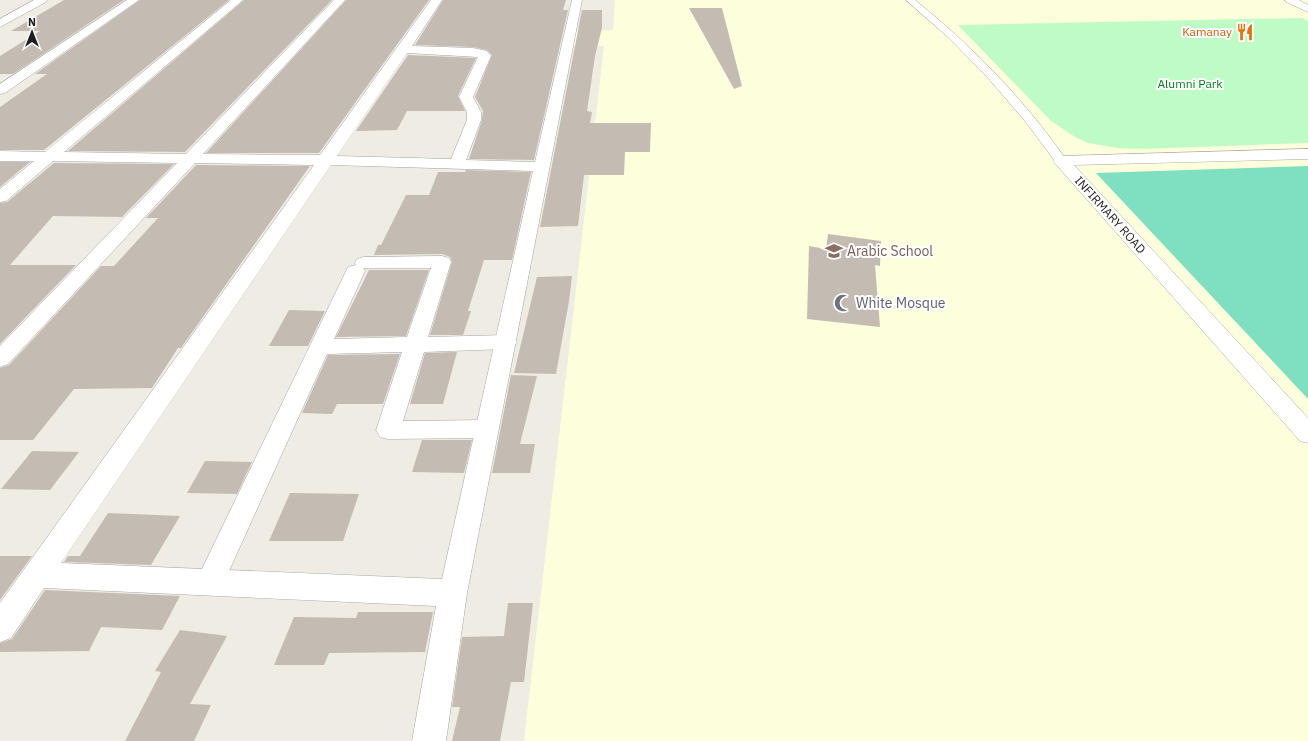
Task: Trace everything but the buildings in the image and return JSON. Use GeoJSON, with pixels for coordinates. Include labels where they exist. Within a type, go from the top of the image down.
{"type":"FeatureCollection","features":[{"type":"Feature","properties":{"kind":"street"},"geometry":{"type":"LineString","coordinates":[[0,24],[42,0]]}},
{"type":"Feature","properties":{"kind":"street"},"geometry":{"type":"LineString","coordinates":[[0,90],[134,0]]}},
{"type":"Feature","properties":{"kind":"street"},"geometry":{"type":"LineString","coordinates":[[0,197],[238,0]]}},
{"type":"Feature","properties":{"kind":"street"},"geometry":{"type":"LineString","coordinates":[[0,359],[340,0]]}},
{"type":"Feature","properties":{"kind":"street"},"geometry":{"type":"LineString","coordinates":[[0,628],[437,0]]}},
{"type":"Feature","properties":{"kind":"street"},"geometry":{"type":"LineString","coordinates":[[429,741],[453,593],[577,0]]}},
{"type":"Feature","properties":{"kind":"street"},"geometry":{"type":"LineString","coordinates":[[1290,0],[1308,9]]}},
{"type":"Feature","properties":{"kind":"street"},"geometry":{"type":"LineString","coordinates":[[404,49],[473,52],[483,54],[485,56],[468,93],[467,101],[474,109],[475,114],[458,163]]}},
{"type":"Feature","properties":{"kind":"street"},"geometry":{"type":"LineString","coordinates":[[1061,161],[1308,154]]}},
{"type":"Feature","properties":{"kind":"street"},"geometry":{"type":"LineString","coordinates":[[0,156],[192,157],[458,163],[542,167]]}},
{"type":"Feature","properties":{"kind":"street","name":"INFIRMARY ROAD"},"geometry":{"type":"LineString","coordinates":[[1061,161],[1308,434]]}},
{"type":"Feature","properties":{"kind":"street"},"geometry":{"type":"LineString","coordinates":[[210,582],[359,267],[442,262],[388,430],[487,429]]}},
{"type":"Feature","properties":{"kind":"street"},"geometry":{"type":"LineString","coordinates":[[320,347],[506,342]]}},
{"type":"Feature","properties":{"kind":"street"},"geometry":{"type":"LineString","coordinates":[[37,574],[453,593]]}},
{"type":"Feature","properties":{"kind":"lane","name":"INFIRMARY ROAD"},"geometry":{"type":"LineString","coordinates":[[910,0],[934,20],[988,72],[1017,105],[1061,161]]}},
{"type":"Feature","properties":{"kind":"shaded area"},"geometry":{"type":"Polygon","coordinates":[[[615,0],[1308,0],[1308,741],[524,741],[604,46],[572,46],[577,31],[613,30],[615,0]]]}},
{"type":"Feature","properties":{"kind":"green space","name":"Alumni Park"},"geometry":{"type":"Polygon","coordinates":[[[1302,18],[1308,21],[1308,143],[1140,149],[1117,148],[1088,143],[1075,137],[1051,121],[958,25],[1302,18]]]}},
{"type":"Feature","properties":{"kind":"green space"},"geometry":{"type":"Polygon","coordinates":[[[1308,166],[1308,399],[1096,173],[1308,166]]]}},
{"type":"Feature","properties":{"kind":"place","name":"Kamanay"},"geometry":{"type":"Point","coordinates":[1245,32]}},
{"type":"Feature","properties":{"kind":"place","name":"Arabic School"},"geometry":{"type":"Point","coordinates":[834,251]}},
{"type":"Feature","properties":{"kind":"place","name":"White Mosque"},"geometry":{"type":"Point","coordinates":[843,303]}}]}
